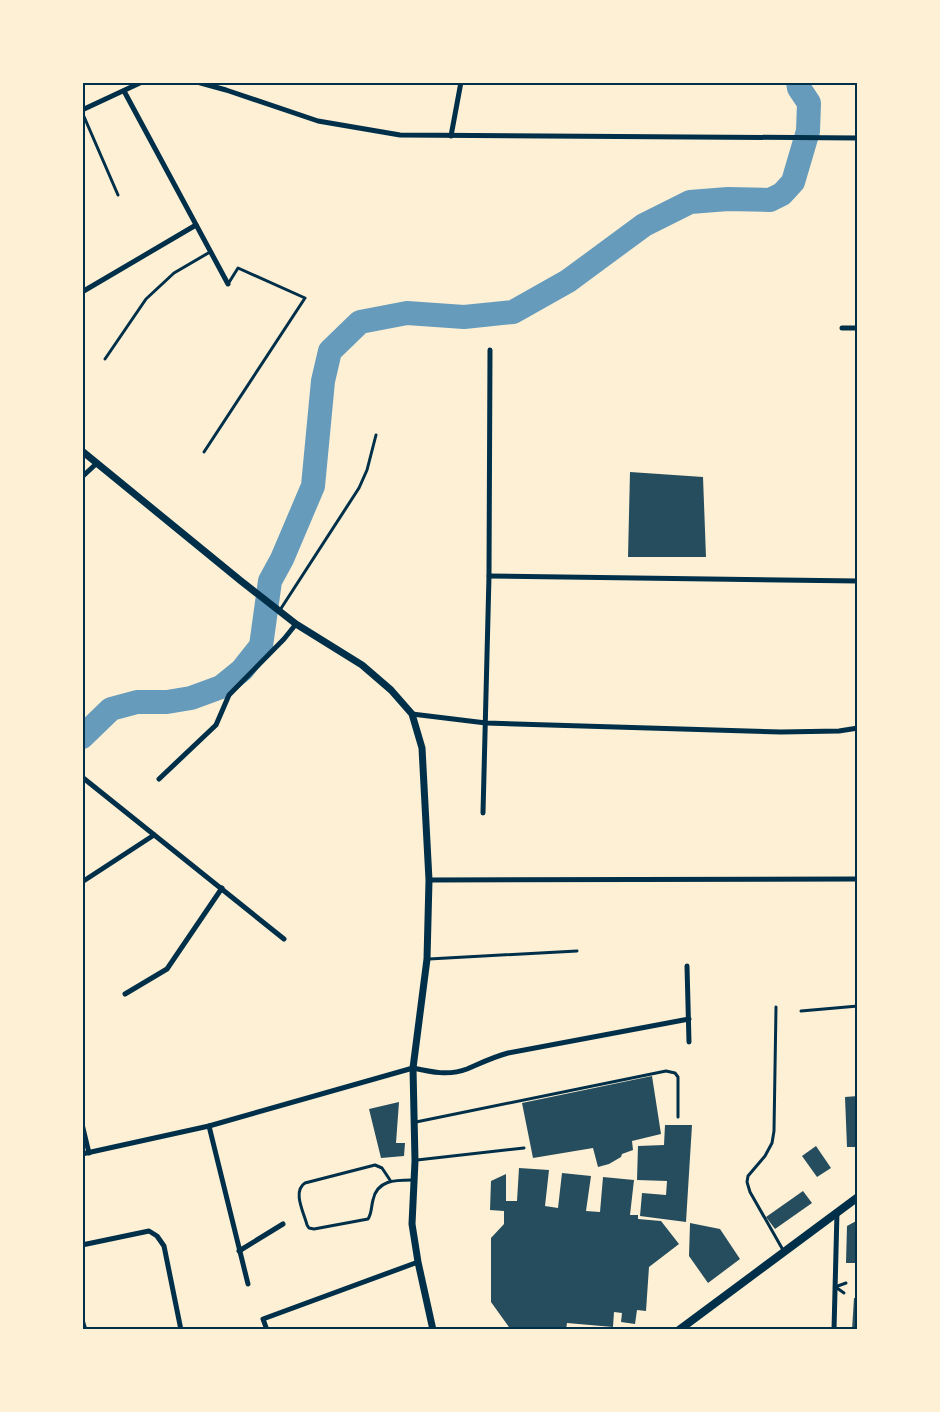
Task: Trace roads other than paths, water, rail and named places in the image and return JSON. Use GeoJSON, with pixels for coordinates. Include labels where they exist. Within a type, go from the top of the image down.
{"type":"FeatureCollection","features":[{"type":"Feature","properties":{"kind":"main road"},"geometry":{"type":"LineString","coordinates":[[679,1329],[858,1197]]}},
{"type":"Feature","properties":{"kind":"street"},"geometry":{"type":"LineString","coordinates":[[82,111],[142,82]]}},
{"type":"Feature","properties":{"kind":"street"},"geometry":{"type":"LineString","coordinates":[[197,82],[318,121],[400,135],[858,138]]}},
{"type":"Feature","properties":{"kind":"street"},"geometry":{"type":"LineString","coordinates":[[223,82],[226,90]]}},
{"type":"Feature","properties":{"kind":"street"},"geometry":{"type":"LineString","coordinates":[[450,136],[461,82]]}},
{"type":"Feature","properties":{"kind":"street"},"geometry":{"type":"LineString","coordinates":[[124,91],[228,284]]}},
{"type":"Feature","properties":{"kind":"street"},"geometry":{"type":"LineString","coordinates":[[82,292],[196,225]]}},
{"type":"Feature","properties":{"kind":"street"},"geometry":{"type":"LineString","coordinates":[[842,328],[858,328]]}},
{"type":"Feature","properties":{"kind":"street"},"geometry":{"type":"LineString","coordinates":[[483,813],[489,576],[490,350]]}},
{"type":"Feature","properties":{"kind":"street"},"geometry":{"type":"LineString","coordinates":[[82,451],[296,624],[362,665],[391,690],[412,714],[422,748],[429,880],[427,959],[413,1068],[415,1161],[412,1224],[433,1329]]}},
{"type":"Feature","properties":{"kind":"street"},"geometry":{"type":"LineString","coordinates":[[82,477],[97,463]]}},
{"type":"Feature","properties":{"kind":"street"},"geometry":{"type":"LineString","coordinates":[[489,576],[858,581]]}},
{"type":"Feature","properties":{"kind":"street"},"geometry":{"type":"LineString","coordinates":[[159,779],[216,725],[229,695],[296,624]]}},
{"type":"Feature","properties":{"kind":"street"},"geometry":{"type":"LineString","coordinates":[[412,714],[486,723],[781,732],[839,731],[858,728]]}},
{"type":"Feature","properties":{"kind":"street"},"geometry":{"type":"LineString","coordinates":[[82,777],[284,939]]}},
{"type":"Feature","properties":{"kind":"street"},"geometry":{"type":"LineString","coordinates":[[82,882],[154,835]]}},
{"type":"Feature","properties":{"kind":"street"},"geometry":{"type":"LineString","coordinates":[[429,880],[858,879]]}},
{"type":"Feature","properties":{"kind":"street"},"geometry":{"type":"LineString","coordinates":[[125,994],[167,969],[222,888]]}},
{"type":"Feature","properties":{"kind":"street"},"geometry":{"type":"LineString","coordinates":[[687,966],[689,1042]]}},
{"type":"Feature","properties":{"kind":"street"},"geometry":{"type":"LineString","coordinates":[[82,1124],[86,1154],[209,1126],[413,1068],[435,1073],[465,1070],[508,1053],[689,1019]]}},
{"type":"Feature","properties":{"kind":"street"},"geometry":{"type":"LineString","coordinates":[[209,1126],[248,1284]]}},
{"type":"Feature","properties":{"kind":"street"},"geometry":{"type":"LineString","coordinates":[[834,1329],[838,1210]]}},
{"type":"Feature","properties":{"kind":"street"},"geometry":{"type":"LineString","coordinates":[[239,1251],[283,1224]]}},
{"type":"Feature","properties":{"kind":"street"},"geometry":{"type":"LineString","coordinates":[[82,1245],[149,1232],[157,1236],[164,1246],[181,1329]]}},
{"type":"Feature","properties":{"kind":"street"},"geometry":{"type":"LineString","coordinates":[[267,1329],[263,1319],[418,1262]]}},
{"type":"Feature","properties":{"kind":"street"},"geometry":{"type":"LineString","coordinates":[[82,1320],[85,1329]]}},
{"type":"Feature","properties":{"kind":"lane"},"geometry":{"type":"LineString","coordinates":[[82,111],[118,195]]}},
{"type":"Feature","properties":{"kind":"lane"},"geometry":{"type":"LineString","coordinates":[[105,359],[146,299],[174,273],[210,252]]}},
{"type":"Feature","properties":{"kind":"lane"},"geometry":{"type":"LineString","coordinates":[[204,452],[306,298],[238,268],[228,284]]}},
{"type":"Feature","properties":{"kind":"lane"},"geometry":{"type":"LineString","coordinates":[[278,609],[359,488],[367,470],[376,435]]}},
{"type":"Feature","properties":{"kind":"lane"},"geometry":{"type":"LineString","coordinates":[[427,959],[577,951]]}},
{"type":"Feature","properties":{"kind":"lane"},"geometry":{"type":"LineString","coordinates":[[801,1011],[858,1006]]}},
{"type":"Feature","properties":{"kind":"lane"},"geometry":{"type":"LineString","coordinates":[[776,1007],[774,1131],[772,1143],[765,1156],[748,1176],[747,1182],[750,1192],[783,1251]]}},
{"type":"Feature","properties":{"kind":"lane"},"geometry":{"type":"LineString","coordinates":[[414,1122],[666,1071],[675,1073],[678,1077],[678,1117]]}},
{"type":"Feature","properties":{"kind":"lane"},"geometry":{"type":"LineString","coordinates":[[415,1161],[524,1148]]}},
{"type":"Feature","properties":{"kind":"lane"},"geometry":{"type":"LineString","coordinates":[[390,1180],[382,1168],[375,1165],[305,1183],[300,1186],[298,1192],[307,1225],[314,1229],[368,1219],[372,1214],[375,1194],[390,1180],[414,1180]]}},
{"type":"Feature","properties":{"kind":"lane"},"geometry":{"type":"LineString","coordinates":[[835,1287],[846,1283]]}},
{"type":"Feature","properties":{"kind":"lane"},"geometry":{"type":"LineString","coordinates":[[835,1287],[844,1293]]}},
{"type":"Feature","properties":{"kind":"waterway"},"geometry":{"type":"LineString","coordinates":[[82,737],[111,709],[137,702],[167,702],[191,698],[221,687],[242,670],[261,646],[270,581],[282,559],[313,486],[323,381],[330,351],[360,322],[407,313],[464,317],[513,312],[568,281],[644,225],[690,202],[728,199],[770,200],[782,194],[793,182],[808,131],[809,103],[799,88],[798,82]]}}]}
